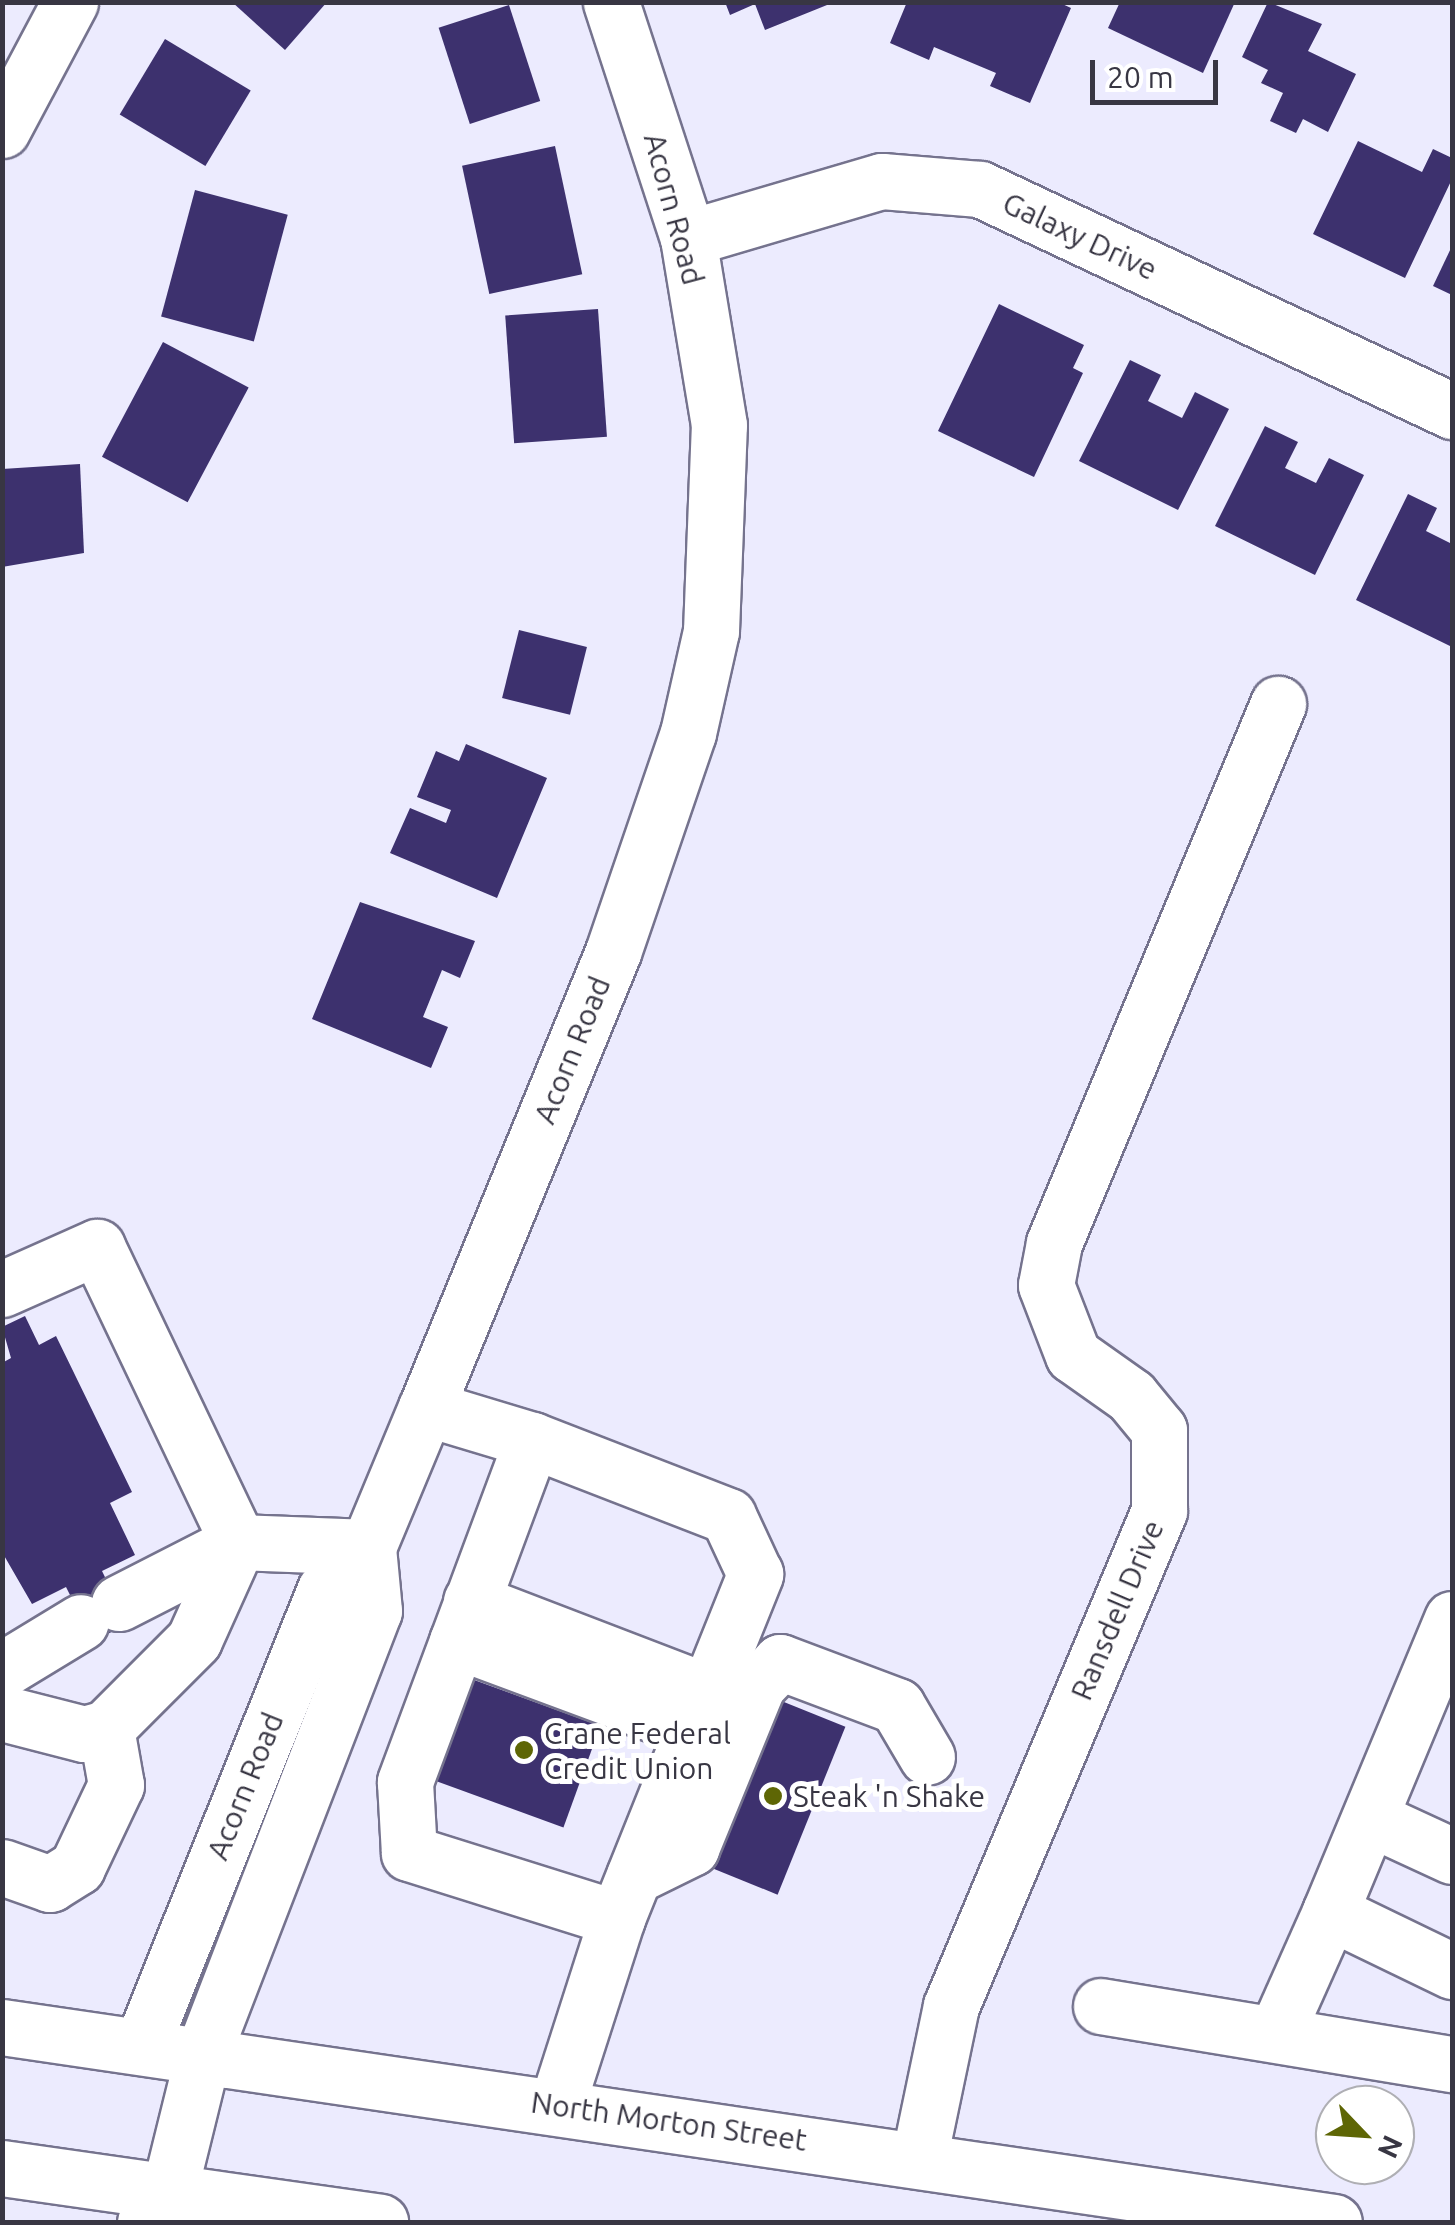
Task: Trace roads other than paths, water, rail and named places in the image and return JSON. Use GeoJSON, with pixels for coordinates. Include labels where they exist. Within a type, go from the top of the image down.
{"type":"FeatureCollection","features":[{"type":"Feature","properties":{"kind":"street"},"geometry":{"type":"LineString","coordinates":[[2,130],[70,2]]}},
{"type":"Feature","properties":{"kind":"street","name":"Acorn Road"},"geometry":{"type":"LineString","coordinates":[[142,2042],[324,1590],[368,1547],[426,1408],[619,936],[696,699],[720,528],[719,426],[688,238],[612,2]]}},
{"type":"Feature","properties":{"kind":"street","name":"Galaxy Drive"},"geometry":{"type":"LineString","coordinates":[[688,238],[882,181],[980,189],[1452,410]]}},
{"type":"Feature","properties":{"kind":"street","name":"Ransdell Drive"},"geometry":{"type":"LineString","coordinates":[[919,2158],[951,2006],[1159,1511],[1158,1430],[1130,1396],[1073,1355],[1046,1285],[1054,1243],[1278,704]]}},
{"type":"Feature","properties":{"kind":"street"},"geometry":{"type":"LineString","coordinates":[[2,1289],[97,1247],[238,1542],[194,1640],[106,1728],[84,1734],[2,1713]]}},
{"type":"Feature","properties":{"kind":"street"},"geometry":{"type":"LineString","coordinates":[[426,1408],[532,1440],[728,1516],[755,1574],[625,1897],[557,2105]]}},
{"type":"Feature","properties":{"kind":"street"},"geometry":{"type":"LineString","coordinates":[[532,1440],[405,1782],[408,1852],[625,1897],[691,1848],[758,1685],[780,1662],[896,1706],[927,1757]]}},
{"type":"Feature","properties":{"kind":"street"},"geometry":{"type":"LineString","coordinates":[[2,1670],[100,1612],[238,1542],[368,1547],[374,1611],[204,2051],[157,2207]]}},
{"type":"Feature","properties":{"kind":"street"},"geometry":{"type":"LineString","coordinates":[[1278,2029],[1374,1820],[1437,1716],[1452,1618]]}},
{"type":"Feature","properties":{"kind":"street"},"geometry":{"type":"LineString","coordinates":[[463,1621],[700,1711]]}},
{"type":"Feature","properties":{"kind":"street"},"geometry":{"type":"LineString","coordinates":[[2,1866],[50,1884],[77,1867],[116,1785],[106,1728]]}},
{"type":"Feature","properties":{"kind":"street"},"geometry":{"type":"LineString","coordinates":[[1374,1820],[1452,1856]]}},
{"type":"Feature","properties":{"kind":"street"},"geometry":{"type":"LineString","coordinates":[[1330,1912],[1452,1971]]}},
{"type":"Feature","properties":{"kind":"street"},"geometry":{"type":"LineString","coordinates":[[1102,2006],[1278,2029],[1452,2064]]}},
{"type":"Feature","properties":{"kind":"street","name":"North Morton Street"},"geometry":{"type":"LineString","coordinates":[[2,2027],[204,2051],[1334,2222]]}},
{"type":"Feature","properties":{"kind":"street"},"geometry":{"type":"LineString","coordinates":[[2,2168],[157,2207],[380,2222]]}},
{"type":"Feature","properties":{"kind":"place","name":"Crane Federal Credit Union"},"geometry":{"type":"Point","coordinates":[524,1750]}},
{"type":"Feature","properties":{"kind":"place","name":"Steak 'n Shake"},"geometry":{"type":"Point","coordinates":[773,1796]}}]}
